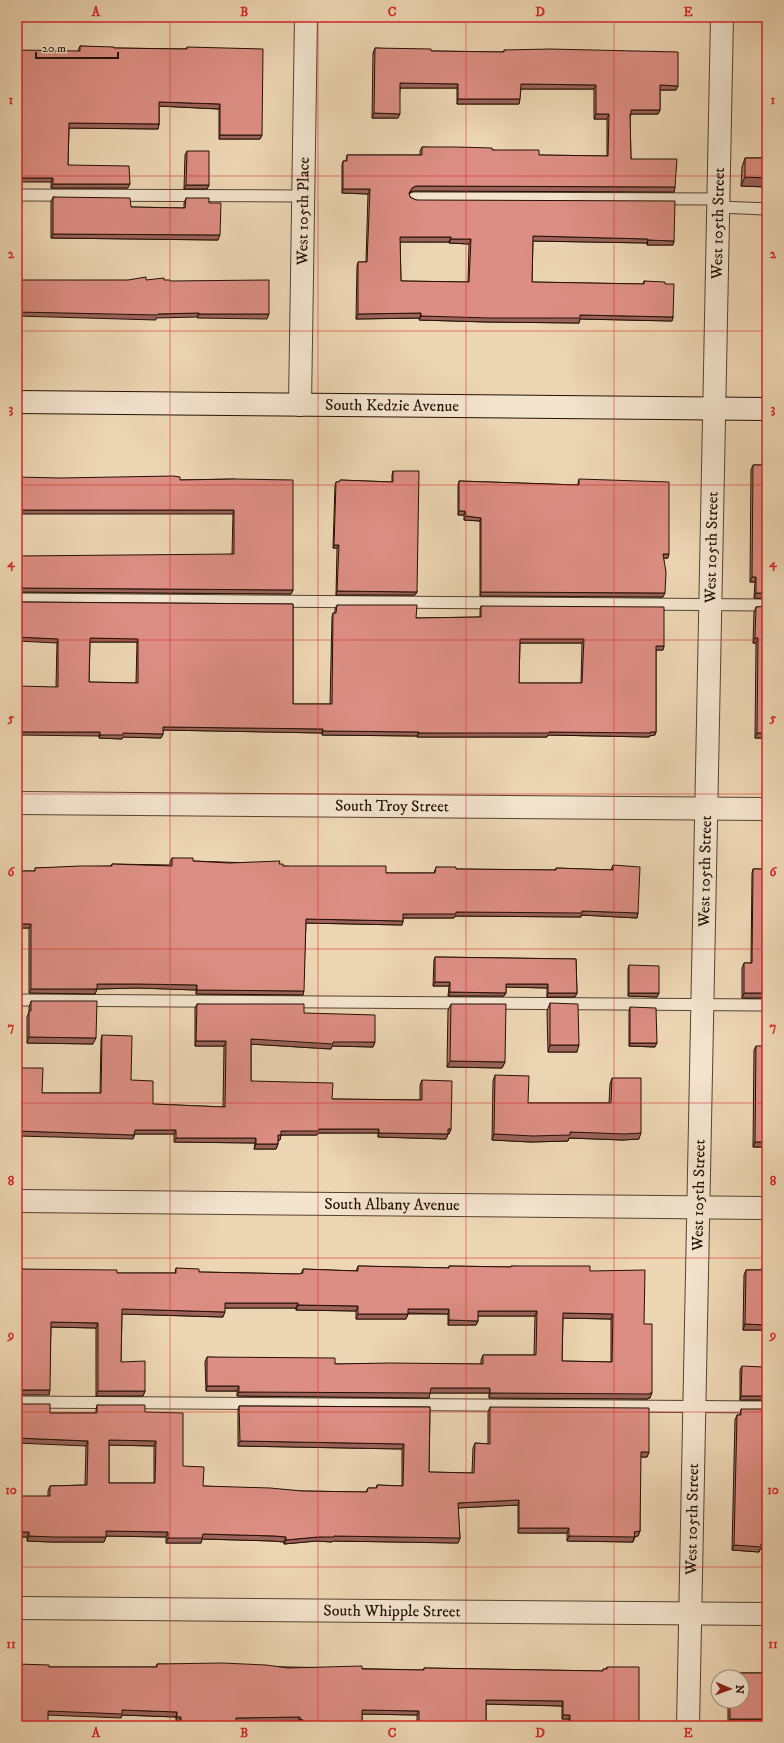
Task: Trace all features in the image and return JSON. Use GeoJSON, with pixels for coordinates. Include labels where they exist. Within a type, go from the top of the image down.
{"type":"FeatureCollection","features":[{"type":"Feature","properties":{"kind":"street","name":"West 105th Place"},"geometry":{"type":"LineString","coordinates":[[300,405],[306,17]]}},
{"type":"Feature","properties":{"kind":"street","name":"West 105th Street"},"geometry":{"type":"LineString","coordinates":[[688,1726],[722,17]]}},
{"type":"Feature","properties":{"kind":"street","name":"South Kedzie Avenue"},"geometry":{"type":"LineString","coordinates":[[17,402],[767,409]]}},
{"type":"Feature","properties":{"kind":"street","name":"South Troy Street"},"geometry":{"type":"LineString","coordinates":[[17,802],[767,809]]}},
{"type":"Feature","properties":{"kind":"street","name":"South Albany Avenue"},"geometry":{"type":"LineString","coordinates":[[17,1201],[767,1208]]}},
{"type":"Feature","properties":{"kind":"street","name":"South Whipple Street"},"geometry":{"type":"LineString","coordinates":[[17,1608],[767,1614]]}},
{"type":"Feature","properties":{"kind":"lane"},"geometry":{"type":"LineString","coordinates":[[17,195],[303,196]]}},
{"type":"Feature","properties":{"kind":"lane"},"geometry":{"type":"LineString","coordinates":[[414,198],[718,203],[767,209]]}},
{"type":"Feature","properties":{"kind":"lane"},"geometry":{"type":"LineString","coordinates":[[17,599],[767,605]]}},
{"type":"Feature","properties":{"kind":"lane"},"geometry":{"type":"LineString","coordinates":[[17,1000],[767,1005]]}},
{"type":"Feature","properties":{"kind":"lane"},"geometry":{"type":"LineString","coordinates":[[17,1402],[767,1407]]}},
{"type":"Feature","properties":{"kind":"building"},"geometry":{"type":"Polygon","coordinates":[[[80,46],[114,48],[187,49],[187,47],[263,49],[262,135],[220,135],[220,104],[159,102],[159,124],[69,123],[68,165],[129,166],[130,184],[53,184],[53,178],[17,178],[17,50],[80,51],[80,46]]]}},
{"type":"Feature","properties":{"kind":"building"},"geometry":{"type":"Polygon","coordinates":[[[375,48],[431,49],[431,51],[504,52],[504,50],[550,49],[678,52],[678,86],[660,85],[660,110],[631,110],[630,114],[631,159],[677,159],[675,187],[416,186],[412,188],[409,193],[410,197],[416,200],[675,201],[674,241],[533,236],[532,282],[644,284],[644,281],[674,284],[673,317],[580,315],[580,318],[489,318],[421,316],[421,313],[358,314],[358,262],[367,262],[370,189],[343,189],[343,161],[347,161],[347,155],[422,155],[422,147],[456,147],[492,148],[492,150],[539,150],[539,155],[608,156],[609,114],[596,114],[596,85],[521,84],[520,99],[458,99],[458,84],[400,83],[400,114],[374,113],[375,48]],[[400,237],[401,281],[469,282],[471,239],[451,239],[451,237],[400,237]]]}},
{"type":"Feature","properties":{"kind":"building"},"geometry":{"type":"Polygon","coordinates":[[[187,151],[209,151],[209,185],[186,185],[187,151]]]}},
{"type":"Feature","properties":{"kind":"building"},"geometry":{"type":"Polygon","coordinates":[[[745,158],[767,158],[767,178],[745,177],[745,158]]]}},
{"type":"Feature","properties":{"kind":"building"},"geometry":{"type":"Polygon","coordinates":[[[53,197],[130,198],[131,207],[185,208],[186,198],[209,198],[209,203],[221,203],[220,235],[53,234],[53,197]]]}},
{"type":"Feature","properties":{"kind":"building"},"geometry":{"type":"Polygon","coordinates":[[[146,277],[146,280],[164,278],[164,280],[170,281],[269,280],[269,314],[199,313],[157,315],[17,312],[17,280],[128,280],[146,277]]]}},
{"type":"Feature","properties":{"kind":"building"},"geometry":{"type":"Polygon","coordinates":[[[753,465],[767,465],[767,593],[756,593],[756,577],[752,577],[753,465]]]}},
{"type":"Feature","properties":{"kind":"building"},"geometry":{"type":"Polygon","coordinates":[[[393,471],[419,471],[417,592],[337,591],[339,545],[334,545],[336,482],[339,482],[340,480],[393,482],[393,471]]]}},
{"type":"Feature","properties":{"kind":"building"},"geometry":{"type":"Polygon","coordinates":[[[17,477],[60,478],[180,477],[180,480],[293,480],[293,590],[17,589],[17,556],[234,554],[234,510],[17,510],[17,477]]]}},
{"type":"Feature","properties":{"kind":"building"},"geometry":{"type":"Polygon","coordinates":[[[579,479],[669,482],[669,554],[663,554],[666,572],[665,593],[481,592],[481,518],[466,516],[465,511],[459,511],[459,481],[579,485],[579,479]]]}},
{"type":"Feature","properties":{"kind":"building"},"geometry":{"type":"Polygon","coordinates":[[[17,601],[293,604],[293,704],[332,704],[333,613],[336,613],[337,605],[417,605],[416,618],[481,617],[481,606],[664,607],[664,646],[656,646],[656,732],[650,733],[419,733],[323,731],[323,729],[163,727],[163,734],[123,733],[123,735],[100,735],[100,732],[17,732],[17,686],[58,687],[58,639],[17,637],[17,601]],[[90,638],[89,682],[138,683],[138,639],[90,638]],[[520,639],[519,683],[582,683],[584,639],[520,639]]]}},
{"type":"Feature","properties":{"kind":"building"},"geometry":{"type":"Polygon","coordinates":[[[767,606],[767,733],[757,733],[758,638],[755,638],[756,607],[767,606]]]}},
{"type":"Feature","properties":{"kind":"building"},"geometry":{"type":"Polygon","coordinates":[[[172,858],[193,858],[193,861],[229,863],[280,861],[279,864],[283,864],[283,866],[386,866],[386,873],[435,873],[436,867],[456,867],[456,869],[556,870],[556,868],[613,870],[613,865],[640,867],[638,913],[582,911],[582,913],[456,912],[456,914],[403,914],[403,921],[306,919],[304,991],[197,990],[197,985],[139,984],[97,984],[97,989],[31,989],[31,924],[19,924],[19,903],[17,903],[17,871],[35,871],[35,868],[112,866],[112,864],[172,866],[172,858]]]}},
{"type":"Feature","properties":{"kind":"building"},"geometry":{"type":"Polygon","coordinates":[[[753,869],[767,869],[767,993],[744,993],[744,963],[752,963],[753,869]]]}},
{"type":"Feature","properties":{"kind":"building"},"geometry":{"type":"Polygon","coordinates":[[[435,957],[576,959],[577,993],[548,993],[548,984],[506,984],[506,993],[450,992],[450,982],[435,982],[435,957]]]}},
{"type":"Feature","properties":{"kind":"building"},"geometry":{"type":"Polygon","coordinates":[[[629,965],[659,966],[659,993],[629,993],[629,965]]]}},
{"type":"Feature","properties":{"kind":"building"},"geometry":{"type":"Polygon","coordinates":[[[31,1001],[97,1001],[96,1038],[29,1037],[29,1011],[31,1011],[31,1001]]]}},
{"type":"Feature","properties":{"kind":"building"},"geometry":{"type":"Polygon","coordinates":[[[550,1003],[578,1004],[579,1045],[550,1045],[550,1003]]]}},
{"type":"Feature","properties":{"kind":"building"},"geometry":{"type":"Polygon","coordinates":[[[197,1004],[304,1004],[304,1013],[375,1015],[375,1042],[333,1042],[333,1044],[251,1039],[251,1081],[333,1083],[332,1099],[422,1100],[422,1080],[452,1081],[451,1129],[448,1129],[448,1134],[379,1133],[379,1129],[319,1129],[318,1131],[281,1131],[281,1135],[278,1135],[278,1144],[256,1144],[256,1138],[176,1138],[176,1130],[135,1130],[134,1135],[17,1131],[17,1068],[43,1068],[42,1093],[101,1093],[102,1035],[132,1036],[131,1080],[153,1081],[153,1104],[225,1107],[226,1041],[196,1041],[197,1004]]]}},
{"type":"Feature","properties":{"kind":"building"},"geometry":{"type":"Polygon","coordinates":[[[451,1004],[506,1004],[505,1062],[450,1061],[451,1004]]]}},
{"type":"Feature","properties":{"kind":"building"},"geometry":{"type":"Polygon","coordinates":[[[630,1007],[656,1008],[657,1043],[630,1043],[630,1007]]]}},
{"type":"Feature","properties":{"kind":"building"},"geometry":{"type":"Polygon","coordinates":[[[756,1046],[767,1046],[767,1142],[755,1142],[756,1046]]]}},
{"type":"Feature","properties":{"kind":"building"},"geometry":{"type":"Polygon","coordinates":[[[495,1075],[529,1076],[528,1103],[611,1103],[612,1078],[641,1078],[641,1133],[625,1134],[570,1132],[570,1135],[533,1136],[494,1134],[495,1075]]]}},
{"type":"Feature","properties":{"kind":"building"},"geometry":{"type":"Polygon","coordinates":[[[358,1266],[449,1268],[449,1266],[590,1266],[590,1271],[645,1270],[644,1324],[652,1324],[652,1393],[490,1393],[490,1388],[431,1388],[430,1393],[239,1392],[239,1386],[207,1386],[207,1357],[335,1358],[335,1364],[483,1364],[483,1355],[536,1355],[537,1311],[478,1311],[478,1321],[449,1320],[449,1309],[408,1309],[408,1314],[358,1314],[358,1306],[298,1305],[298,1303],[225,1303],[225,1312],[122,1309],[121,1362],[145,1361],[145,1391],[98,1391],[98,1323],[51,1322],[50,1390],[17,1391],[17,1269],[117,1270],[117,1273],[176,1273],[176,1268],[199,1269],[199,1272],[299,1274],[303,1273],[303,1269],[358,1271],[358,1266]],[[563,1313],[562,1361],[612,1362],[613,1314],[563,1313]]]}},
{"type":"Feature","properties":{"kind":"building"},"geometry":{"type":"Polygon","coordinates":[[[762,1267],[767,1267],[767,1325],[745,1324],[746,1270],[762,1270],[762,1267]]]}},
{"type":"Feature","properties":{"kind":"building"},"geometry":{"type":"Polygon","coordinates":[[[742,1366],[763,1367],[763,1396],[741,1396],[742,1366]]]}},
{"type":"Feature","properties":{"kind":"building"},"geometry":{"type":"Polygon","coordinates":[[[17,1403],[50,1404],[50,1413],[97,1413],[97,1405],[145,1405],[145,1412],[183,1413],[183,1466],[204,1467],[203,1486],[270,1488],[302,1491],[367,1492],[368,1488],[377,1488],[377,1485],[403,1486],[404,1444],[240,1441],[239,1406],[430,1407],[429,1472],[474,1473],[475,1443],[490,1444],[490,1407],[649,1408],[649,1452],[641,1452],[640,1531],[634,1532],[635,1537],[569,1536],[569,1528],[519,1528],[519,1500],[458,1503],[460,1538],[334,1536],[286,1540],[286,1537],[275,1536],[203,1534],[202,1538],[168,1538],[168,1532],[106,1531],[106,1537],[29,1536],[29,1532],[17,1532],[17,1496],[50,1496],[50,1486],[87,1485],[88,1441],[17,1438],[17,1403]],[[109,1440],[109,1483],[155,1483],[156,1441],[109,1440]]]}},
{"type":"Feature","properties":{"kind":"building"},"geometry":{"type":"Polygon","coordinates":[[[741,1409],[763,1409],[763,1416],[767,1416],[767,1544],[761,1544],[761,1547],[734,1545],[737,1415],[741,1415],[741,1409]]]}},
{"type":"Feature","properties":{"kind":"building"},"geometry":{"type":"Polygon","coordinates":[[[222,1663],[266,1665],[288,1668],[362,1666],[362,1669],[424,1670],[424,1668],[603,1671],[603,1669],[607,1669],[607,1667],[639,1667],[639,1726],[570,1726],[570,1715],[563,1715],[563,1701],[486,1700],[486,1726],[419,1726],[419,1711],[362,1710],[362,1726],[303,1726],[303,1720],[300,1719],[300,1717],[236,1718],[236,1726],[181,1726],[181,1717],[177,1717],[177,1712],[122,1710],[122,1714],[48,1711],[48,1726],[17,1726],[17,1664],[49,1665],[49,1667],[157,1667],[157,1664],[222,1663]]]}},
{"type":"Feature","properties":{"kind":"building"},"geometry":{"type":"Polygon","coordinates":[[[767,1672],[767,1719],[730,1719],[730,1709],[750,1709],[750,1673],[767,1672]]]}}]}
